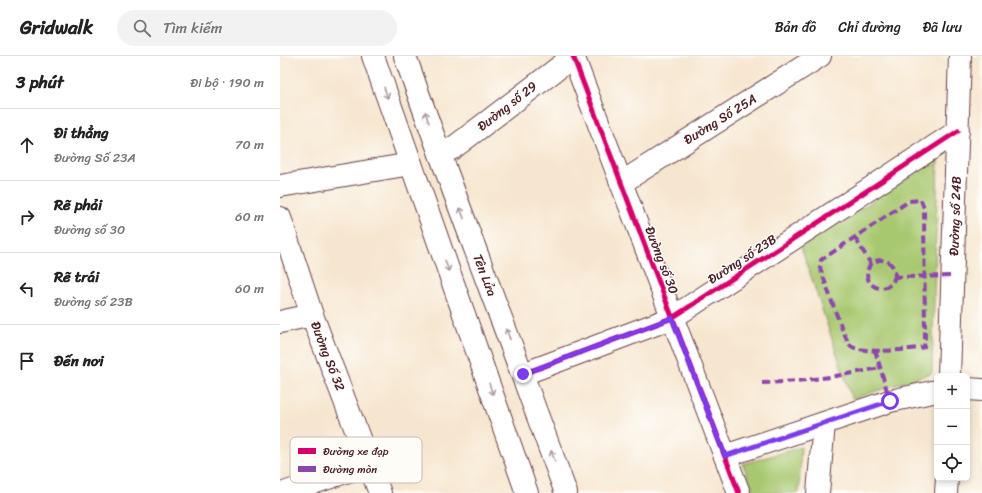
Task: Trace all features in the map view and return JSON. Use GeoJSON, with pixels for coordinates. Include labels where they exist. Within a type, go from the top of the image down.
{"type":"FeatureCollection","features":[{"type":"Feature","properties":{"kind":"street"},"geometry":{"type":"LineString","coordinates":[[373,56],[527,493]]}},
{"type":"Feature","properties":{"kind":"street","name":"Tên Lửa"},"geometry":{"type":"LineString","coordinates":[[405,56],[566,493]]}},
{"type":"Feature","properties":{"kind":"street","name":"Đường số 29"},"geometry":{"type":"LineString","coordinates":[[411,164],[453,148],[574,56]]}},
{"type":"Feature","properties":{"kind":"street","name":"Đường số 30"},"geometry":{"type":"LineString","coordinates":[[574,56],[739,493]]}},
{"type":"Feature","properties":{"kind":"street","name":"Đường Số 25A"},"geometry":{"type":"LineString","coordinates":[[621,183],[820,56]]}},
{"type":"Feature","properties":{"kind":"street","name":"Đường số 24B"},"geometry":{"type":"LineString","coordinates":[[949,373],[960,56]]}},
{"type":"Feature","properties":{"kind":"street","name":"Đường số 23B"},"geometry":{"type":"LineString","coordinates":[[523,374],[672,318],[958,131]]}},
{"type":"Feature","properties":{"kind":"street"},"geometry":{"type":"LineString","coordinates":[[280,186],[411,164]]}},
{"type":"Feature","properties":{"kind":"street","name":"Đường Số 32"},"geometry":{"type":"LineString","coordinates":[[280,218],[312,315],[359,437]]}},
{"type":"Feature","properties":{"kind":"street"},"geometry":{"type":"LineString","coordinates":[[280,322],[312,315]]}},
{"type":"Feature","properties":{"kind":"street"},"geometry":{"type":"LineString","coordinates":[[970,389],[982,390]]}},
{"type":"Feature","properties":{"kind":"street"},"geometry":{"type":"LineString","coordinates":[[725,456],[890,401],[934,392]]}},
{"type":"Feature","properties":{"kind":"street"},"geometry":{"type":"LineString","coordinates":[[818,493],[824,423]]}},
{"type":"Feature","properties":{"kind":"street"},"geometry":{"type":"LineString","coordinates":[[946,493],[947,481]]}},
{"type":"Feature","properties":{"kind":"street"},"geometry":{"type":"LineString","coordinates":[[284,493],[313,483]]}},
{"type":"Feature","properties":{"kind":"street","name":"Đường Số 32"},"geometry":{"type":"LineString","coordinates":[[376,483],[380,493]]}},
{"type":"Feature","properties":{"kind":"green space"},"geometry":{"type":"Polygon","coordinates":[[[938,159],[932,373],[852,399],[801,247],[938,159]]]}},
{"type":"Feature","properties":{"kind":"green space"},"geometry":{"type":"Polygon","coordinates":[[[801,447],[799,493],[754,493],[743,464],[801,447]]]}},
{"type":"Feature","properties":{"kind":"marked path"},"geometry":{"type":"LineString","coordinates":[[921,200],[924,208],[924,347],[875,351],[851,346],[839,322],[820,268],[821,260],[909,201],[921,200]]}},
{"type":"Feature","properties":{"kind":"marked path"},"geometry":{"type":"LineString","coordinates":[[855,238],[871,264]]}},
{"type":"Feature","properties":{"kind":"marked path"},"geometry":{"type":"LineString","coordinates":[[881,260],[891,264],[895,274],[891,284],[881,288],[871,284],[867,274],[871,264],[881,260]]}},
{"type":"Feature","properties":{"kind":"marked path"},"geometry":{"type":"LineString","coordinates":[[894,277],[953,276]]}},
{"type":"Feature","properties":{"kind":"marked path"},"geometry":{"type":"LineString","coordinates":[[875,350],[890,401]]}},
{"type":"Feature","properties":{"kind":"marked path"},"geometry":{"type":"LineString","coordinates":[[762,383],[821,378],[880,368]]}},
{"type":"Feature","properties":{"kind":"cycle path"},"geometry":{"type":"LineString","coordinates":[[573,56],[739,493]]}},
{"type":"Feature","properties":{"kind":"cycle path"},"geometry":{"type":"LineString","coordinates":[[523,374],[672,318],[958,131]]}},
{"type":"Feature","properties":{"kind":"route"},"geometry":{"type":"LineString","coordinates":[[523,374],[672,318],[725,456],[890,401]]}}]}
